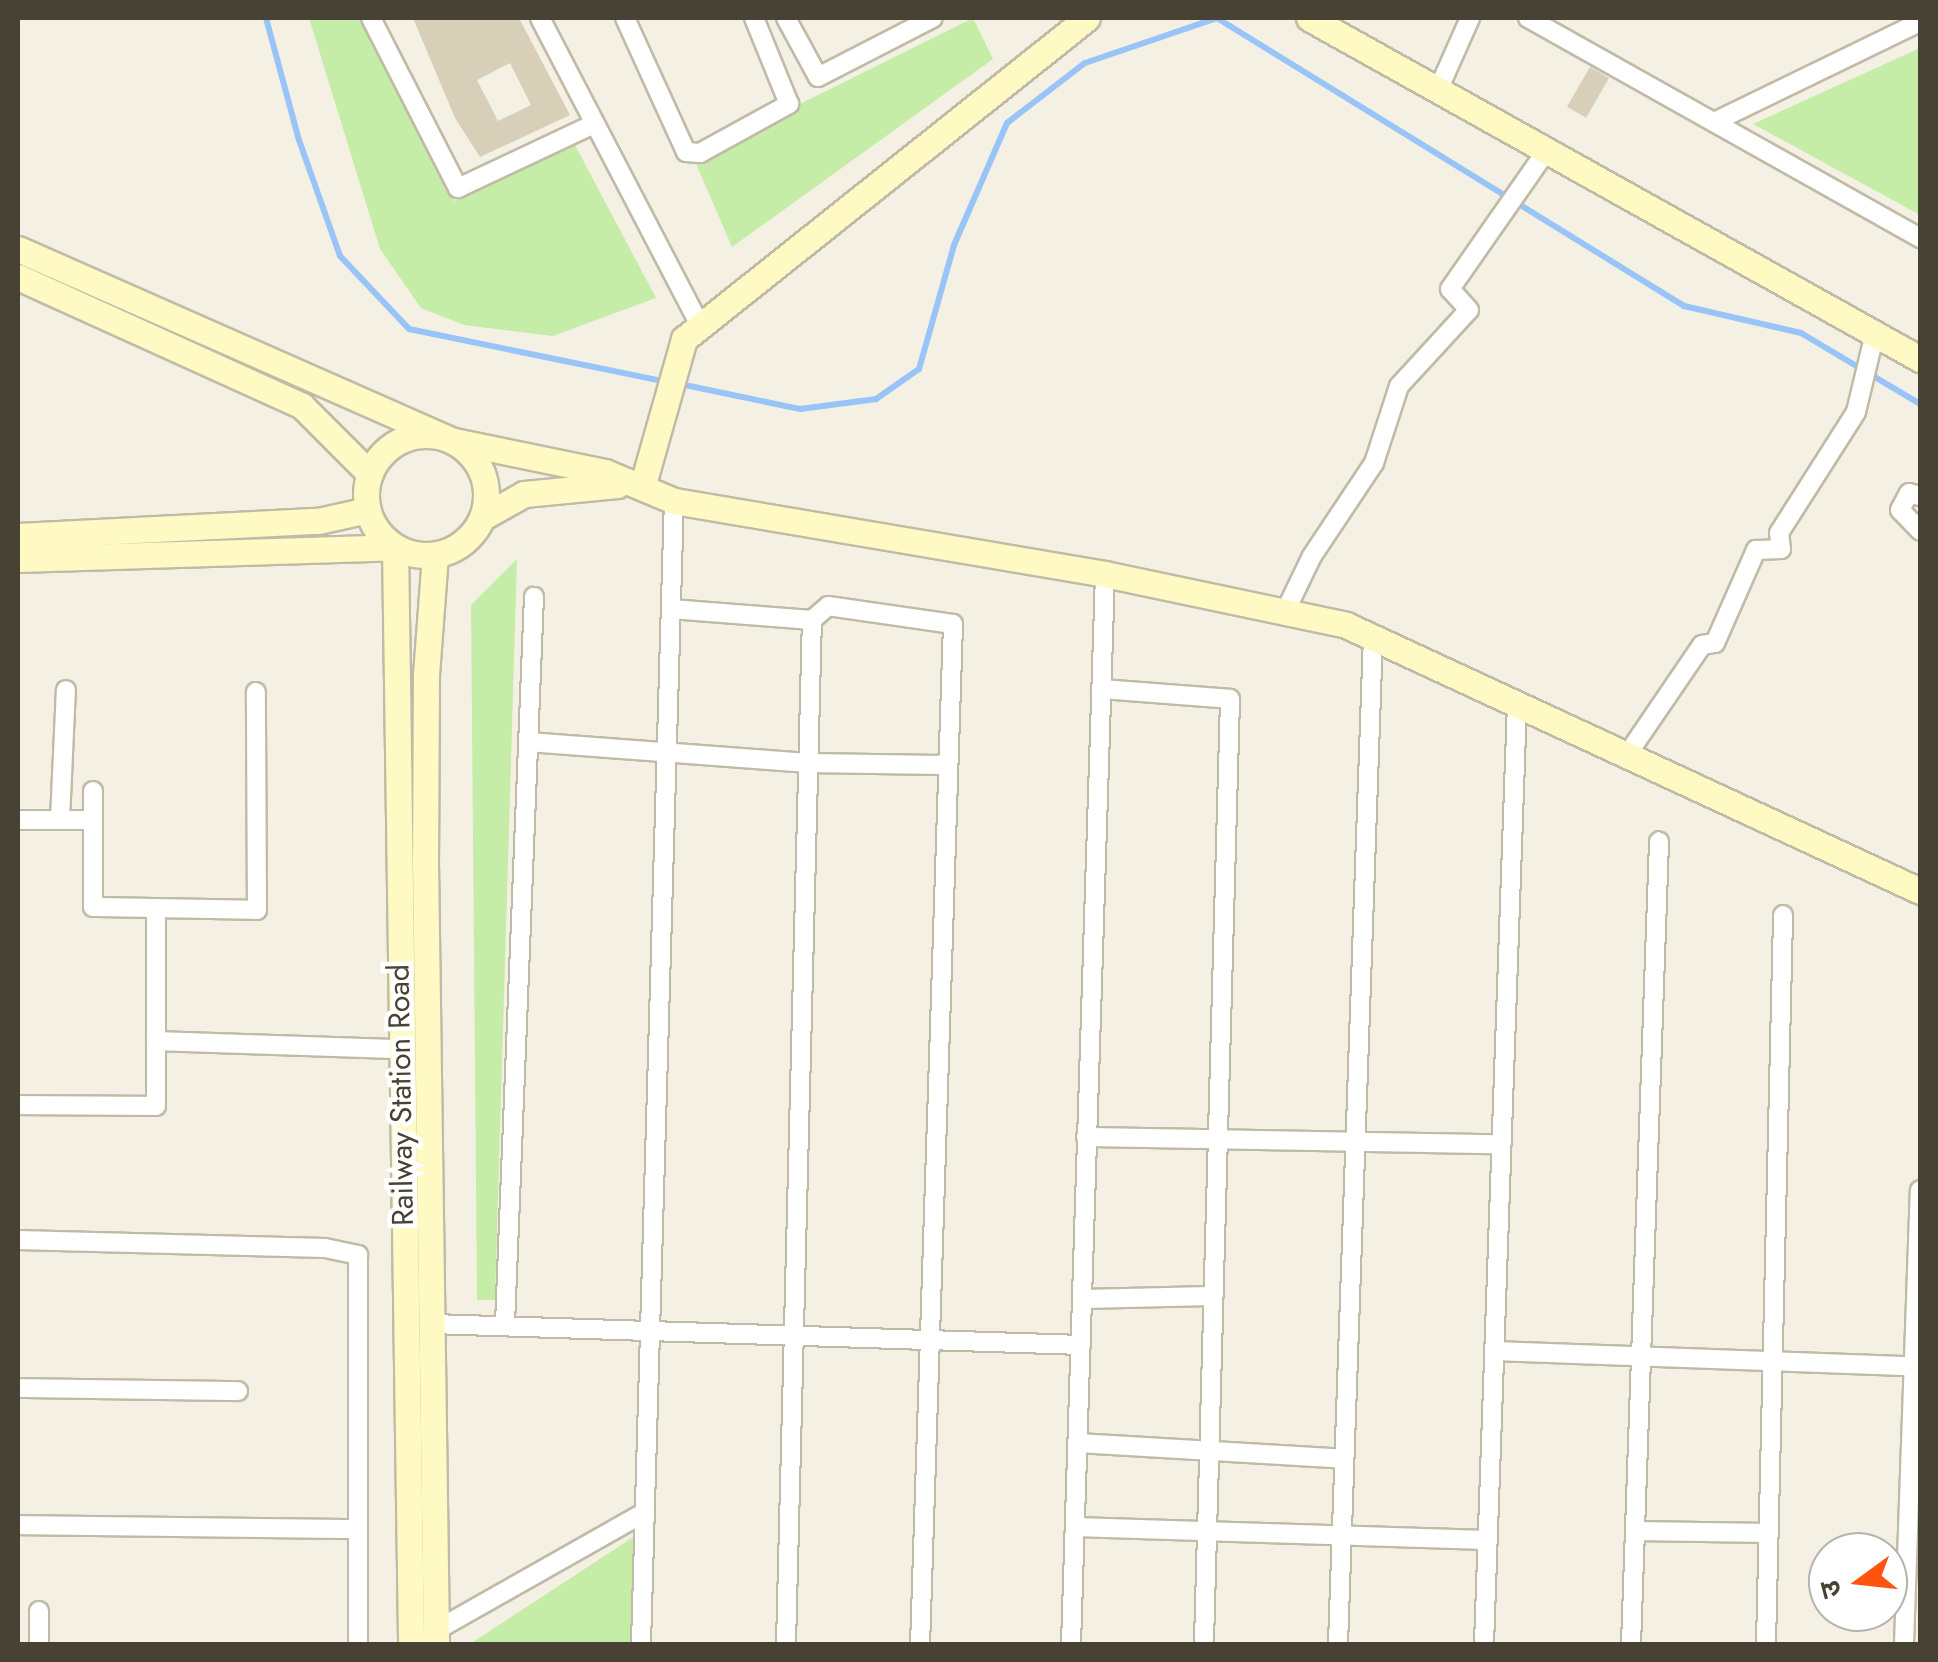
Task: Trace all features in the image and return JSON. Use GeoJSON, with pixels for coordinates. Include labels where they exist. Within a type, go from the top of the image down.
{"type":"FeatureCollection","features":[{"type":"Feature","properties":{"kind":"street"},"geometry":{"type":"LineString","coordinates":[[371,18],[458,188],[592,124]]}},
{"type":"Feature","properties":{"kind":"street"},"geometry":{"type":"LineString","coordinates":[[540,18],[700,325]]}},
{"type":"Feature","properties":{"kind":"street"},"geometry":{"type":"LineString","coordinates":[[625,18],[686,152],[700,153],[789,104],[754,18]]}},
{"type":"Feature","properties":{"kind":"street"},"geometry":{"type":"LineString","coordinates":[[786,18],[818,77],[933,18]]}},
{"type":"Feature","properties":{"kind":"street"},"geometry":{"type":"LineString","coordinates":[[1308,18],[1920,358]]}},
{"type":"Feature","properties":{"kind":"street"},"geometry":{"type":"LineString","coordinates":[[1438,90],[1470,18]]}},
{"type":"Feature","properties":{"kind":"street"},"geometry":{"type":"LineString","coordinates":[[1528,18],[1920,238]]}},
{"type":"Feature","properties":{"kind":"street"},"geometry":{"type":"LineString","coordinates":[[642,484],[684,339],[1082,19]]}},
{"type":"Feature","properties":{"kind":"street"},"geometry":{"type":"LineString","coordinates":[[1714,122],[1920,22]]}},
{"type":"Feature","properties":{"kind":"street"},"geometry":{"type":"LineString","coordinates":[[1285,612],[1312,556],[1374,463],[1400,386],[1469,310],[1450,289],[1547,150]]}},
{"type":"Feature","properties":{"kind":"street"},"geometry":{"type":"LineString","coordinates":[[18,250],[454,442],[469,452],[486,482],[483,517]]}},
{"type":"Feature","properties":{"kind":"street"},"geometry":{"type":"LineString","coordinates":[[18,277],[302,406],[370,474]]}},
{"type":"Feature","properties":{"kind":"street"},"geometry":{"type":"LineString","coordinates":[[1627,755],[1702,645],[1715,643],[1756,550],[1781,549],[1779,533],[1856,412],[1875,333]]}},
{"type":"Feature","properties":{"kind":"street"},"geometry":{"type":"LineString","coordinates":[[395,546],[368,510],[370,474],[405,438],[454,442],[642,484],[674,501],[1105,574],[1285,612],[1373,637],[1920,891]]}},
{"type":"Feature","properties":{"kind":"street"},"geometry":{"type":"LineString","coordinates":[[18,558],[395,546],[435,555],[464,542],[483,517],[524,494],[642,484]]}},
{"type":"Feature","properties":{"kind":"street"},"geometry":{"type":"LineString","coordinates":[[1920,496],[1908,493],[1900,510],[1920,531]]}},
{"type":"Feature","properties":{"kind":"street"},"geometry":{"type":"LineString","coordinates":[[642,1644],[674,501]]}},
{"type":"Feature","properties":{"kind":"street"},"geometry":{"type":"LineString","coordinates":[[18,536],[318,521],[368,510]]}},
{"type":"Feature","properties":{"kind":"street","name":"Railway Station Road"},"geometry":{"type":"LineString","coordinates":[[395,546],[411,1644]]}},
{"type":"Feature","properties":{"kind":"street","name":"Railway Station Road"},"geometry":{"type":"LineString","coordinates":[[435,555],[425,844],[435,1638]]}},
{"type":"Feature","properties":{"kind":"street"},"geometry":{"type":"LineString","coordinates":[[1071,1644],[1105,574]]}},
{"type":"Feature","properties":{"kind":"street"},"geometry":{"type":"LineString","coordinates":[[505,1324],[534,597]]}},
{"type":"Feature","properties":{"kind":"street"},"geometry":{"type":"LineString","coordinates":[[671,610],[812,620],[828,606],[953,624],[920,1644]]}},
{"type":"Feature","properties":{"kind":"street"},"geometry":{"type":"LineString","coordinates":[[786,1644],[812,620]]}},
{"type":"Feature","properties":{"kind":"street"},"geometry":{"type":"LineString","coordinates":[[1338,1644],[1373,637]]}},
{"type":"Feature","properties":{"kind":"street"},"geometry":{"type":"LineString","coordinates":[[60,820],[66,690]]}},
{"type":"Feature","properties":{"kind":"street"},"geometry":{"type":"LineString","coordinates":[[1101,690],[1230,699],[1204,1644]]}},
{"type":"Feature","properties":{"kind":"street"},"geometry":{"type":"LineString","coordinates":[[93,791],[93,907],[258,910],[256,692]]}},
{"type":"Feature","properties":{"kind":"street"},"geometry":{"type":"LineString","coordinates":[[1484,1644],[1516,704]]}},
{"type":"Feature","properties":{"kind":"street"},"geometry":{"type":"LineString","coordinates":[[528,742],[808,763],[941,765],[948,760]]}},
{"type":"Feature","properties":{"kind":"street"},"geometry":{"type":"LineString","coordinates":[[18,820],[93,820]]}},
{"type":"Feature","properties":{"kind":"street"},"geometry":{"type":"LineString","coordinates":[[1632,1644],[1659,840]]}},
{"type":"Feature","properties":{"kind":"street"},"geometry":{"type":"LineString","coordinates":[[18,1105],[156,1106],[156,908]]}},
{"type":"Feature","properties":{"kind":"street"},"geometry":{"type":"LineString","coordinates":[[1766,1644],[1782,915]]}},
{"type":"Feature","properties":{"kind":"street"},"geometry":{"type":"LineString","coordinates":[[156,1041],[400,1049]]}},
{"type":"Feature","properties":{"kind":"street"},"geometry":{"type":"LineString","coordinates":[[1086,1137],[1500,1144]]}},
{"type":"Feature","properties":{"kind":"street"},"geometry":{"type":"LineString","coordinates":[[1904,1644],[1913,1602],[1920,1190]]}},
{"type":"Feature","properties":{"kind":"street"},"geometry":{"type":"LineString","coordinates":[[18,1240],[325,1248],[358,1255],[358,1644]]}},
{"type":"Feature","properties":{"kind":"street"},"geometry":{"type":"LineString","coordinates":[[1082,1300],[1211,1296]]}},
{"type":"Feature","properties":{"kind":"street"},"geometry":{"type":"LineString","coordinates":[[432,1324],[1081,1345]]}},
{"type":"Feature","properties":{"kind":"street"},"geometry":{"type":"LineString","coordinates":[[1496,1351],[1915,1366]]}},
{"type":"Feature","properties":{"kind":"street"},"geometry":{"type":"LineString","coordinates":[[18,1388],[238,1392]]}},
{"type":"Feature","properties":{"kind":"street"},"geometry":{"type":"LineString","coordinates":[[1078,1442],[1344,1459]]}},
{"type":"Feature","properties":{"kind":"street"},"geometry":{"type":"LineString","coordinates":[[435,1638],[644,1512]]}},
{"type":"Feature","properties":{"kind":"street"},"geometry":{"type":"LineString","coordinates":[[18,1526],[356,1528]]}},
{"type":"Feature","properties":{"kind":"street"},"geometry":{"type":"LineString","coordinates":[[1075,1527],[1488,1540]]}},
{"type":"Feature","properties":{"kind":"street"},"geometry":{"type":"LineString","coordinates":[[1635,1531],[1769,1533]]}},
{"type":"Feature","properties":{"kind":"street"},"geometry":{"type":"LineString","coordinates":[[39,1611],[39,1644]]}},
{"type":"Feature","properties":{"kind":"green space"},"geometry":{"type":"Polygon","coordinates":[[[309,18],[361,18],[454,201],[575,145],[656,298],[553,336],[464,325],[421,308],[380,249],[309,18]]]}},
{"type":"Feature","properties":{"kind":"green space"},"geometry":{"type":"Polygon","coordinates":[[[973,18],[993,59],[732,247],[693,157],[973,18]]]}},
{"type":"Feature","properties":{"kind":"green space"},"geometry":{"type":"Polygon","coordinates":[[[1920,48],[1920,215],[1753,124],[1920,48]]]}},
{"type":"Feature","properties":{"kind":"green space"},"geometry":{"type":"Polygon","coordinates":[[[517,559],[495,1300],[477,1300],[471,605],[517,559]]]}},
{"type":"Feature","properties":{"kind":"green space"},"geometry":{"type":"Polygon","coordinates":[[[638,1534],[632,1644],[470,1644],[638,1534]]]}},
{"type":"Feature","properties":{"kind":"building"},"geometry":{"type":"Polygon","coordinates":[[[413,18],[519,18],[570,115],[480,157],[455,118],[413,18]],[[510,63],[477,80],[498,121],[531,105],[510,63]]]}},
{"type":"Feature","properties":{"kind":"building"},"geometry":{"type":"Polygon","coordinates":[[[1590,67],[1609,78],[1586,118],[1567,107],[1590,67]]]}},
{"type":"Feature","properties":{"kind":"waterway"},"geometry":{"type":"LineString","coordinates":[[266,18],[299,140],[340,256],[409,329],[667,382]]}},
{"type":"Feature","properties":{"kind":"waterway"},"geometry":{"type":"LineString","coordinates":[[680,384],[800,409],[876,399],[919,369],[954,245],[1007,123],[1085,63],[1217,18],[1684,306],[1801,333],[1920,404]]}}]}
